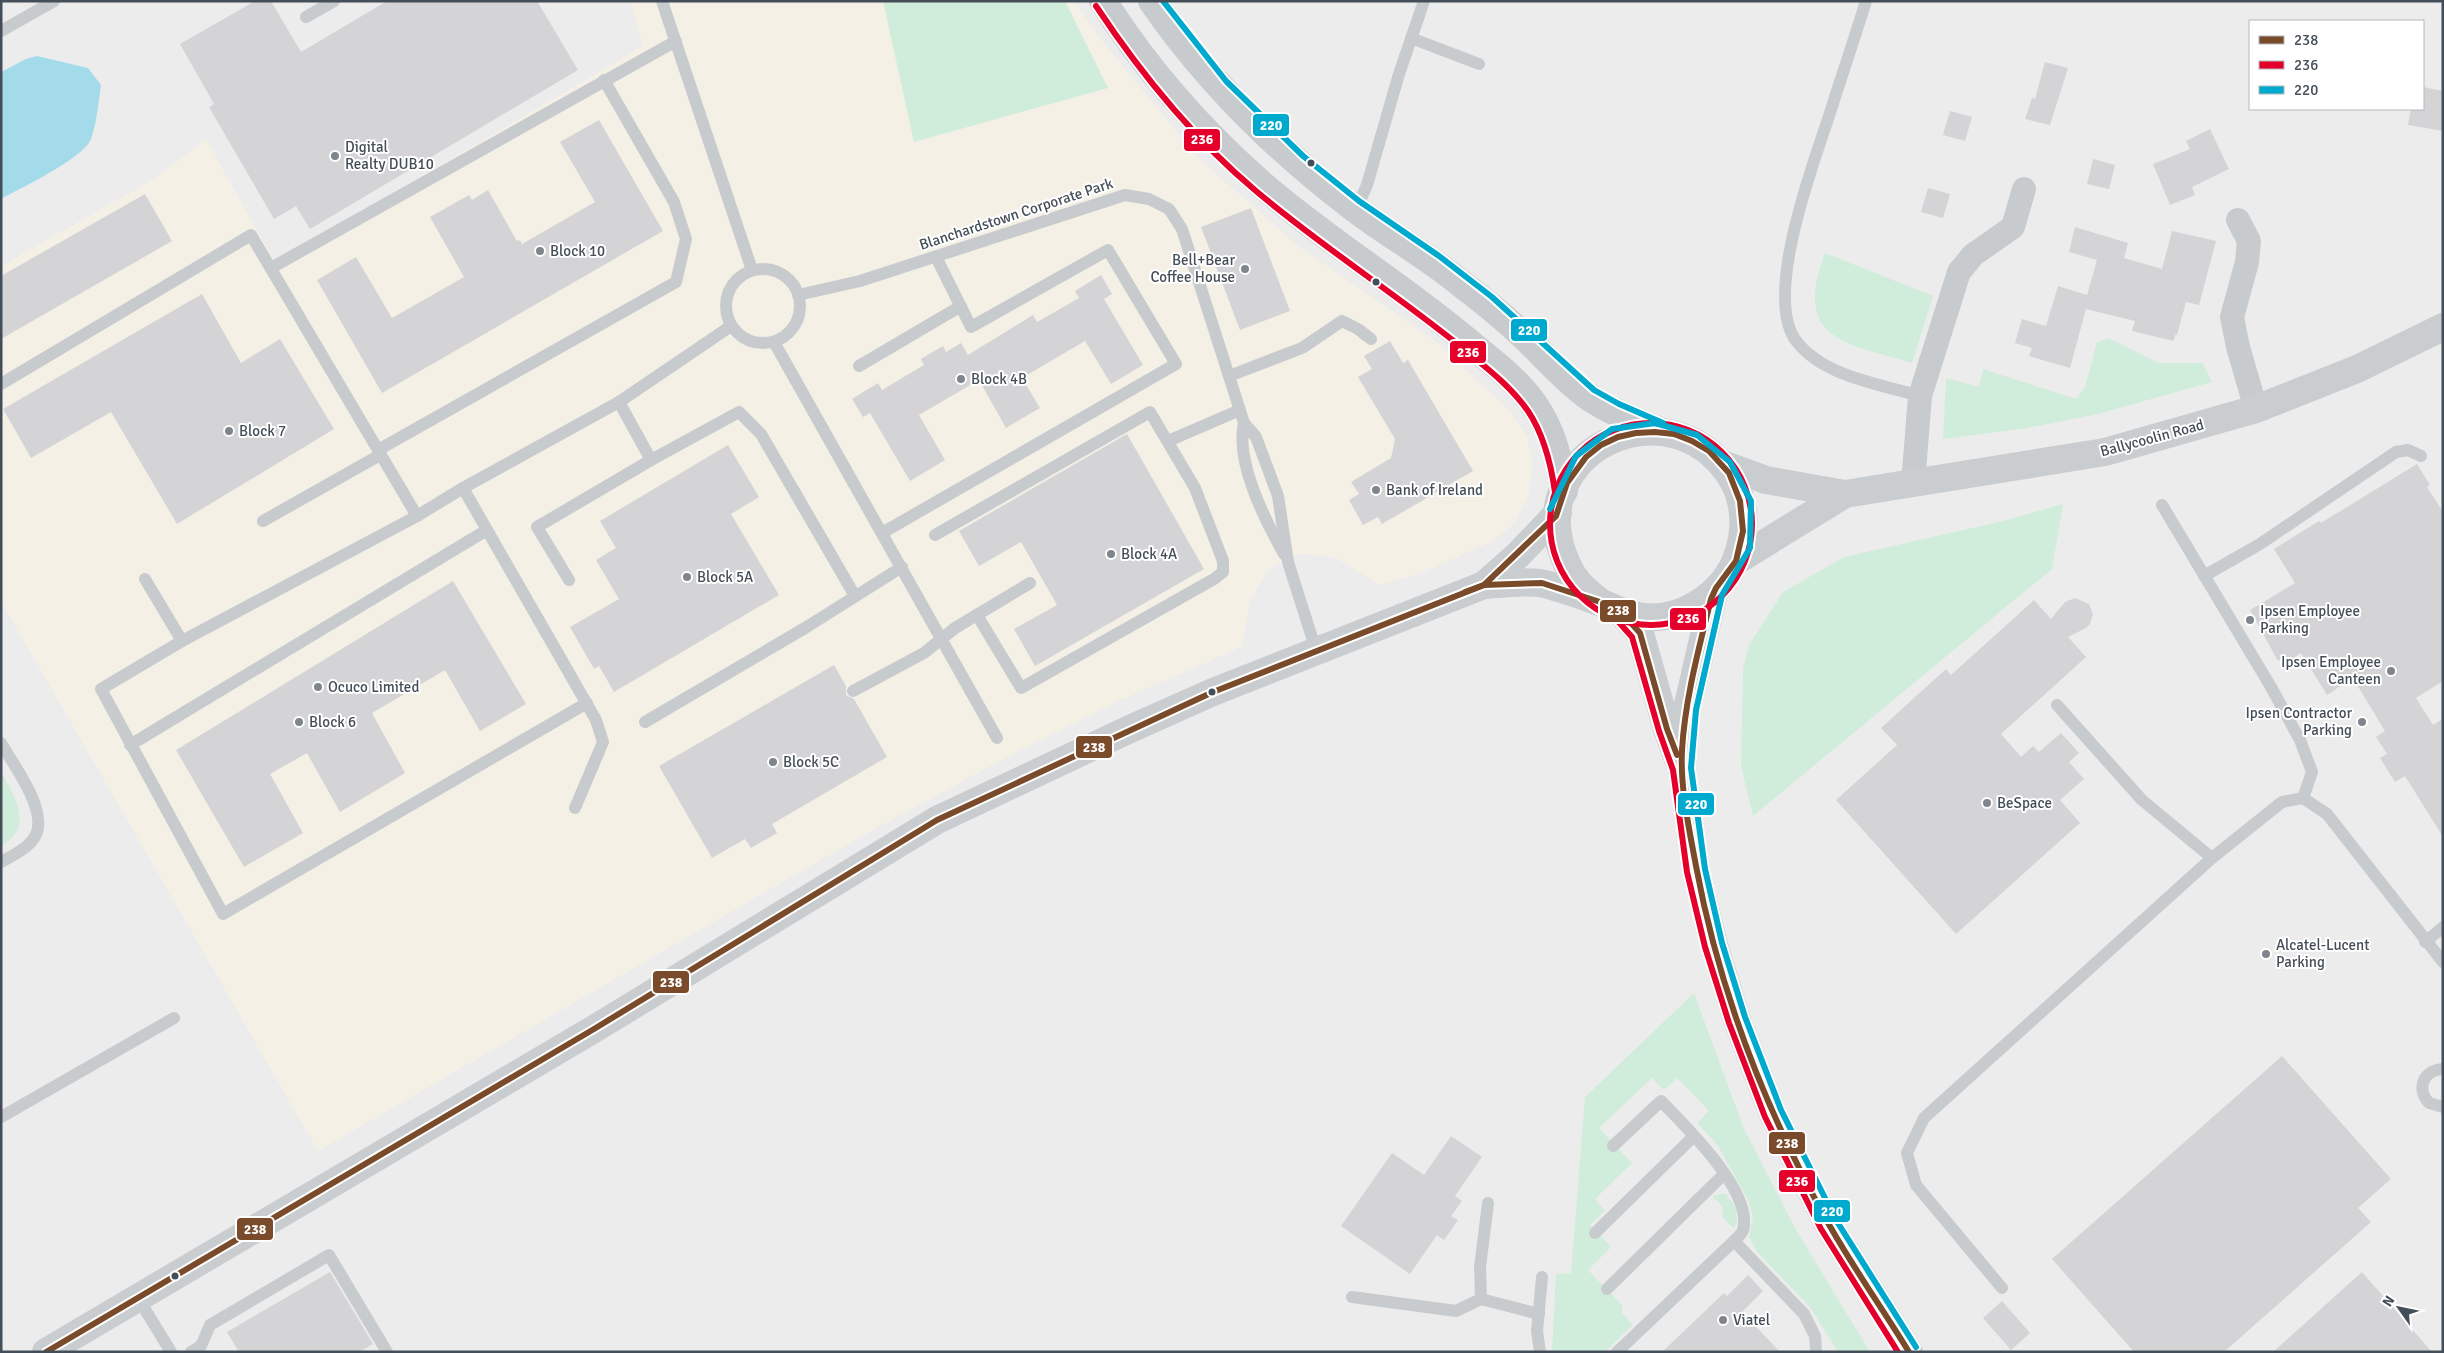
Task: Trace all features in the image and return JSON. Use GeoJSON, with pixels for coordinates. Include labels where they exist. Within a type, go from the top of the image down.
{"type":"FeatureCollection","features":[{"type":"Feature","properties":{"kind":"main road","name":"Ballycoolin Road"},"geometry":{"type":"LineString","coordinates":[[1722,464],[1766,480],[1845,494],[2105,452],[2256,408],[2357,369],[2443,328]]}},
{"type":"Feature","properties":{"kind":"main road"},"geometry":{"type":"LineString","coordinates":[[46,1352],[594,1029],[937,820],[1130,729],[1316,650],[1484,585],[1542,583],[1640,617],[1659,617],[1682,612],[1702,602],[1725,580],[1736,561],[1744,527],[1739,493],[1722,464],[1708,450],[1684,437],[1660,431],[1628,434],[1597,448],[1575,469],[1561,502],[1518,555],[1484,585]]}},
{"type":"Feature","properties":{"kind":"main road","name":"Ballycoolin Road"},"geometry":{"type":"LineString","coordinates":[[1736,561],[1845,494]]}},
{"type":"Feature","properties":{"kind":"main road"},"geometry":{"type":"LineString","coordinates":[[1561,502],[1558,536],[1564,558],[1577,582],[1640,633],[1667,729],[1682,768],[1696,871],[1714,945],[1737,1020],[1770,1106],[1828,1224],[1908,1352]]}},
{"type":"Feature","properties":{"kind":"main road"},"geometry":{"type":"LineString","coordinates":[[1682,768],[1688,709],[1714,592]]}},
{"type":"Feature","properties":{"kind":"street"},"geometry":{"type":"LineString","coordinates":[[1103,1],[1129,42],[1172,96],[1260,182],[1311,225],[1446,323],[1513,380],[1535,405],[1549,429],[1558,458],[1561,502]]}},
{"type":"Feature","properties":{"kind":"street"},"geometry":{"type":"LineString","coordinates":[[1152,1],[1178,39],[1223,93],[1294,160],[1356,210],[1459,281],[1530,342],[1561,375],[1589,396],[1618,414],[1660,431]]}},
{"type":"Feature","properties":{"kind":"street"},"geometry":{"type":"LineString","coordinates":[[1913,484],[1920,396],[1959,272],[1973,255],[2013,227],[2024,189]]}},
{"type":"Feature","properties":{"kind":"street"},"geometry":{"type":"LineString","coordinates":[[2238,220],[2249,241],[2247,262],[2232,316],[2238,347],[2256,408]]}},
{"type":"Feature","properties":{"kind":"lane"},"geometry":{"type":"LineString","coordinates":[[1,31],[54,1]]}},
{"type":"Feature","properties":{"kind":"lane"},"geometry":{"type":"LineString","coordinates":[[306,17],[334,1]]}},
{"type":"Feature","properties":{"kind":"lane"},"geometry":{"type":"LineString","coordinates":[[662,1],[752,270]]}},
{"type":"Feature","properties":{"kind":"lane"},"geometry":{"type":"LineString","coordinates":[[1356,210],[1367,185],[1424,1]]}},
{"type":"Feature","properties":{"kind":"lane"},"geometry":{"type":"LineString","coordinates":[[1866,1],[1798,214],[1786,278],[1787,319],[1796,342],[1814,358],[1835,370],[1920,396]]}},
{"type":"Feature","properties":{"kind":"lane"},"geometry":{"type":"LineString","coordinates":[[1411,38],[1479,64]]}},
{"type":"Feature","properties":{"kind":"lane"},"geometry":{"type":"LineString","coordinates":[[271,268],[676,41]]}},
{"type":"Feature","properties":{"kind":"lane"},"geometry":{"type":"LineString","coordinates":[[263,521],[379,452],[676,282],[686,239],[674,202],[604,80]]}},
{"type":"Feature","properties":{"kind":"lane","name":"Blanchardstown Corporate Park"},"geometry":{"type":"LineString","coordinates":[[798,295],[860,281],[1125,195],[1149,199],[1169,209],[1182,228],[1244,423],[1256,437],[1278,496],[1288,562],[1316,650]]}},
{"type":"Feature","properties":{"kind":"lane"},"geometry":{"type":"LineString","coordinates":[[1,384],[251,236],[417,516]]}},
{"type":"Feature","properties":{"kind":"lane"},"geometry":{"type":"LineString","coordinates":[[882,533],[1176,364],[1108,250],[972,327],[936,257]]}},
{"type":"Feature","properties":{"kind":"lane"},"geometry":{"type":"LineString","coordinates":[[763,269],[780,273],[793,284],[798,295],[800,306],[798,318],[793,329],[774,342],[762,344],[739,336],[731,326],[726,310],[728,293],[737,279],[752,270],[763,269]]}},
{"type":"Feature","properties":{"kind":"lane"},"geometry":{"type":"LineString","coordinates":[[859,366],[961,306]]}},
{"type":"Feature","properties":{"kind":"lane"},"geometry":{"type":"LineString","coordinates":[[1229,376],[1302,348],[1342,321],[1358,328],[1371,339]]}},
{"type":"Feature","properties":{"kind":"lane"},"geometry":{"type":"LineString","coordinates":[[587,703],[223,914],[101,689],[182,641],[417,516],[462,488],[619,402],[731,326]]}},
{"type":"Feature","properties":{"kind":"lane"},"geometry":{"type":"LineString","coordinates":[[774,342],[943,639],[997,738]]}},
{"type":"Feature","properties":{"kind":"lane"},"geometry":{"type":"LineString","coordinates":[[619,402],[651,460]]}},
{"type":"Feature","properties":{"kind":"lane"},"geometry":{"type":"LineString","coordinates":[[1168,441],[1240,410]]}},
{"type":"Feature","properties":{"kind":"lane"},"geometry":{"type":"LineString","coordinates":[[569,580],[537,527],[651,460],[739,412],[761,434],[855,596]]}},
{"type":"Feature","properties":{"kind":"lane"},"geometry":{"type":"LineString","coordinates":[[935,535],[1150,412],[1195,488],[1223,561],[1222,572],[1214,579],[1021,688],[977,615]]}},
{"type":"Feature","properties":{"kind":"lane","name":"Blanchardstown Corporate Park"},"geometry":{"type":"LineString","coordinates":[[1244,423],[1241,436],[1250,475],[1265,520],[1288,562]]}},
{"type":"Feature","properties":{"kind":"lane"},"geometry":{"type":"LineString","coordinates":[[2204,576],[2300,518],[2396,452],[2408,450],[2421,456]]}},
{"type":"Feature","properties":{"kind":"lane"},"geometry":{"type":"LineString","coordinates":[[462,488],[488,530],[596,720],[603,742],[575,808]]}},
{"type":"Feature","properties":{"kind":"lane"},"geometry":{"type":"LineString","coordinates":[[2162,505],[2271,686],[2300,740],[2312,772],[2303,798]]}},
{"type":"Feature","properties":{"kind":"lane"},"geometry":{"type":"LineString","coordinates":[[130,745],[488,530]]}},
{"type":"Feature","properties":{"kind":"lane"},"geometry":{"type":"LineString","coordinates":[[645,722],[902,567]]}},
{"type":"Feature","properties":{"kind":"lane"},"geometry":{"type":"LineString","coordinates":[[145,579],[182,641]]}},
{"type":"Feature","properties":{"kind":"lane"},"geometry":{"type":"LineString","coordinates":[[853,691],[924,653],[955,628],[1030,583]]}},
{"type":"Feature","properties":{"kind":"lane"},"geometry":{"type":"LineString","coordinates":[[2057,705],[2142,800],[2212,858]]}},
{"type":"Feature","properties":{"kind":"lane"},"geometry":{"type":"LineString","coordinates":[[1,743],[33,798],[39,817],[37,834],[25,847],[1,862]]}},
{"type":"Feature","properties":{"kind":"lane"},"geometry":{"type":"LineString","coordinates":[[2002,1288],[1916,1185],[1907,1153],[1924,1118],[2212,858],[2282,802],[2303,798],[2327,814],[2425,942],[2443,962]]}},
{"type":"Feature","properties":{"kind":"lane"},"geometry":{"type":"LineString","coordinates":[[2425,942],[2443,928]]}},
{"type":"Feature","properties":{"kind":"lane"},"geometry":{"type":"LineString","coordinates":[[1,1117],[174,1018]]}},
{"type":"Feature","properties":{"kind":"lane"},"geometry":{"type":"LineString","coordinates":[[2443,1069],[2431,1072],[2423,1081],[2422,1093],[2429,1103],[2443,1107]]}},
{"type":"Feature","properties":{"kind":"lane"},"geometry":{"type":"LineString","coordinates":[[1613,1146],[1661,1101],[1712,1154],[1744,1208],[1743,1231],[1734,1242],[1617,1352]]}},
{"type":"Feature","properties":{"kind":"lane"},"geometry":{"type":"LineString","coordinates":[[1595,1233],[1694,1136]]}},
{"type":"Feature","properties":{"kind":"lane"},"geometry":{"type":"LineString","coordinates":[[1607,1289],[1724,1174]]}},
{"type":"Feature","properties":{"kind":"lane"},"geometry":{"type":"LineString","coordinates":[[1481,1300],[1480,1267],[1488,1203]]}},
{"type":"Feature","properties":{"kind":"lane"},"geometry":{"type":"LineString","coordinates":[[1734,1242],[1804,1314],[1815,1336],[1816,1352]]}},
{"type":"Feature","properties":{"kind":"lane"},"geometry":{"type":"LineString","coordinates":[[191,1352],[201,1346],[210,1325],[329,1255],[387,1352]]}},
{"type":"Feature","properties":{"kind":"lane"},"geometry":{"type":"LineString","coordinates":[[1540,1352],[1537,1331],[1542,1277]]}},
{"type":"Feature","properties":{"kind":"lane"},"geometry":{"type":"LineString","coordinates":[[138,1298],[171,1352]]}},
{"type":"Feature","properties":{"kind":"lane"},"geometry":{"type":"LineString","coordinates":[[1352,1298],[1456,1311],[1481,1300],[1539,1314]]}},
{"type":"Feature","properties":{"kind":"shaded area"},"geometry":{"type":"Polygon","coordinates":[[[630,1],[1074,1],[1099,37],[1196,156],[1298,246],[1435,341],[1511,412],[1527,437],[1532,460],[1529,494],[1514,524],[1491,542],[1423,572],[1380,585],[1336,558],[1301,553],[1268,570],[1250,601],[1242,647],[1122,699],[1012,754],[857,839],[318,1151],[1,601],[1,266],[154,179],[206,139],[275,263],[643,46],[630,1]]]}},
{"type":"Feature","properties":{"kind":"green space"},"geometry":{"type":"Polygon","coordinates":[[[883,1],[1065,1],[1108,88],[914,142],[883,1]]]}},
{"type":"Feature","properties":{"kind":"green space"},"geometry":{"type":"Polygon","coordinates":[[[1825,253],[1933,296],[1912,363],[1865,350],[1846,342],[1831,333],[1820,321],[1815,304],[1817,282],[1825,253]]]}},
{"type":"Feature","properties":{"kind":"green space"},"geometry":{"type":"Polygon","coordinates":[[[2109,338],[2158,363],[2203,363],[2212,382],[2098,414],[2022,429],[1943,439],[1946,378],[1979,387],[1983,369],[2076,399],[2085,387],[2097,342],[2109,338]]]}},
{"type":"Feature","properties":{"kind":"green space"},"geometry":{"type":"Polygon","coordinates":[[[2063,504],[2052,569],[1753,816],[1741,766],[1743,668],[1749,645],[1783,592],[1844,557],[2003,521],[2063,504]]]}},
{"type":"Feature","properties":{"kind":"green space"},"geometry":{"type":"Polygon","coordinates":[[[1,772],[16,801],[20,821],[11,839],[1,846],[1,772]]]}},
{"type":"Feature","properties":{"kind":"green space"},"geometry":{"type":"Polygon","coordinates":[[[1694,993],[1744,1129],[1795,1228],[1870,1352],[1838,1352],[1810,1307],[1757,1252],[1749,1237],[1753,1216],[1749,1202],[1718,1146],[1697,1123],[1709,1111],[1677,1078],[1664,1090],[1652,1078],[1599,1128],[1632,1163],[1595,1199],[1605,1211],[1590,1225],[1611,1247],[1588,1270],[1622,1305],[1622,1313],[1633,1325],[1605,1352],[1552,1352],[1556,1274],[1571,1273],[1585,1097],[1694,993]]]}},
{"type":"Feature","properties":{"kind":"green space"},"geometry":{"type":"Polygon","coordinates":[[[1726,1194],[1736,1208],[1737,1223],[1733,1228],[1722,1216],[1723,1207],[1712,1196],[1726,1194]]]}},
{"type":"Feature","properties":{"kind":"water"},"geometry":{"type":"Polygon","coordinates":[[[37,56],[88,68],[101,85],[95,126],[91,139],[86,147],[77,155],[51,172],[1,199],[1,72],[26,59],[37,56]]]}},
{"type":"Feature","properties":{"kind":"building","name":"Digital Realty DUB10"},"geometry":{"type":"Polygon","coordinates":[[[255,1],[271,1],[301,52],[387,1],[537,1],[578,70],[310,229],[296,206],[274,219],[209,107],[214,104],[180,44],[255,1]]]}},
{"type":"Feature","properties":{"kind":"building"},"geometry":{"type":"Polygon","coordinates":[[[2045,62],[2068,68],[2050,125],[2025,119],[2032,98],[2035,99],[2045,62]]]}},
{"type":"Feature","properties":{"kind":"building"},"geometry":{"type":"Polygon","coordinates":[[[2424,87],[2443,91],[2443,131],[2408,125],[2411,110],[2424,110],[2424,87]]]}},
{"type":"Feature","properties":{"kind":"building"},"geometry":{"type":"Polygon","coordinates":[[[1950,111],[1972,117],[1965,141],[1943,135],[1950,111]]]}},
{"type":"Feature","properties":{"kind":"building","name":"Block 10"},"geometry":{"type":"Polygon","coordinates":[[[599,120],[663,231],[382,393],[317,280],[356,257],[392,318],[464,277],[430,217],[469,195],[472,200],[488,190],[517,241],[520,240],[522,244],[595,202],[560,142],[599,120]]]}},
{"type":"Feature","properties":{"kind":"building"},"geometry":{"type":"Polygon","coordinates":[[[2210,129],[2229,169],[2192,187],[2195,195],[2170,205],[2153,164],[2190,149],[2186,141],[2210,129]]]}},
{"type":"Feature","properties":{"kind":"building"},"geometry":{"type":"Polygon","coordinates":[[[2093,159],[2115,165],[2109,189],[2087,184],[2093,159]]]}},
{"type":"Feature","properties":{"kind":"building"},"geometry":{"type":"Polygon","coordinates":[[[1928,188],[1950,194],[1943,218],[1921,212],[1928,188]]]}},
{"type":"Feature","properties":{"kind":"building"},"geometry":{"type":"Polygon","coordinates":[[[145,194],[172,241],[1,339],[1,276],[145,194]]]}},
{"type":"Feature","properties":{"kind":"building","name":"Bell+Bear Coffee House"},"geometry":{"type":"Polygon","coordinates":[[[1251,208],[1290,311],[1240,330],[1201,227],[1251,208]]]}},
{"type":"Feature","properties":{"kind":"building"},"geometry":{"type":"Polygon","coordinates":[[[2075,227],[2128,243],[2124,258],[2162,269],[2172,231],[2216,241],[2199,305],[2186,302],[2174,341],[2132,331],[2135,321],[2086,309],[2070,368],[2029,356],[2032,348],[2015,343],[2022,319],[2046,326],[2058,286],[2087,295],[2097,260],[2069,252],[2075,227]]]}},
{"type":"Feature","properties":{"kind":"building","name":"Block 4B"},"geometry":{"type":"Polygon","coordinates":[[[1101,275],[1112,294],[1104,299],[1143,365],[1111,384],[1085,341],[1022,378],[1040,408],[1006,428],[979,380],[919,415],[945,460],[910,481],[870,413],[863,417],[852,399],[878,383],[882,390],[924,365],[921,359],[943,346],[946,352],[961,343],[968,355],[1033,315],[1037,322],[1079,298],[1075,291],[1101,275]]]}},
{"type":"Feature","properties":{"kind":"building"},"geometry":{"type":"Polygon","coordinates":[[[202,294],[241,363],[280,339],[334,429],[177,524],[111,412],[31,458],[3,409],[202,294]]]}},
{"type":"Feature","properties":{"kind":"building"},"geometry":{"type":"Polygon","coordinates":[[[1390,341],[1403,363],[1408,360],[1473,471],[1382,524],[1378,517],[1363,525],[1349,500],[1359,494],[1351,482],[1391,458],[1395,439],[1358,377],[1372,369],[1364,356],[1390,341]]]}},
{"type":"Feature","properties":{"kind":"building","name":"Block 4A"},"geometry":{"type":"Polygon","coordinates":[[[1127,434],[1204,569],[1035,666],[1014,629],[1057,605],[1021,542],[979,566],[959,531],[1127,434]]]}},
{"type":"Feature","properties":{"kind":"building","name":"Block 5A"},"geometry":{"type":"Polygon","coordinates":[[[728,445],[759,497],[731,514],[779,595],[614,692],[599,666],[594,669],[570,627],[619,599],[596,560],[616,548],[600,521],[728,445]]]}},
{"type":"Feature","properties":{"kind":"building"},"geometry":{"type":"Polygon","coordinates":[[[2417,464],[2430,485],[2427,487],[2443,512],[2443,681],[2416,698],[2433,725],[2443,719],[2443,837],[2405,776],[2395,782],[2380,758],[2387,754],[2376,737],[2385,731],[2353,678],[2327,695],[2301,653],[2285,663],[2282,658],[2278,661],[2250,610],[2295,583],[2274,549],[2319,521],[2321,523],[2417,464]]]}},
{"type":"Feature","properties":{"kind":"building","name":"Block 6"},"geometry":{"type":"Polygon","coordinates":[[[453,581],[526,704],[480,731],[445,670],[372,713],[405,773],[340,812],[307,753],[270,774],[303,833],[244,867],[176,750],[453,581]]]}},
{"type":"Feature","properties":{"kind":"building"},"geometry":{"type":"Polygon","coordinates":[[[2075,598],[2089,604],[2093,614],[2090,624],[2086,628],[2068,637],[2086,657],[2001,734],[2021,757],[2033,746],[2039,752],[2061,733],[2079,753],[2069,762],[2084,779],[2060,800],[2080,823],[1956,934],[1836,800],[1897,745],[1881,728],[1946,669],[1951,675],[2034,600],[2051,619],[2065,602],[2075,598]]]}},
{"type":"Feature","properties":{"kind":"building","name":"Block 5C"},"geometry":{"type":"Polygon","coordinates":[[[834,665],[846,686],[846,695],[854,699],[887,757],[772,824],[777,833],[751,848],[745,839],[712,858],[659,766],[834,665]]]}},
{"type":"Feature","properties":{"kind":"building"},"geometry":{"type":"Polygon","coordinates":[[[2282,1056],[2391,1179],[2358,1208],[2371,1222],[2224,1352],[2134,1352],[2052,1259],[2282,1056]]]}},
{"type":"Feature","properties":{"kind":"building"},"geometry":{"type":"Polygon","coordinates":[[[1451,1136],[1482,1157],[1455,1196],[1462,1201],[1451,1216],[1458,1220],[1444,1240],[1437,1235],[1410,1274],[1341,1226],[1392,1153],[1424,1175],[1451,1136]]]}},
{"type":"Feature","properties":{"kind":"building"},"geometry":{"type":"Polygon","coordinates":[[[330,1272],[373,1344],[359,1352],[239,1352],[227,1332],[330,1272]]]}},
{"type":"Feature","properties":{"kind":"building"},"geometry":{"type":"Polygon","coordinates":[[[2362,1272],[2432,1352],[2273,1352],[2362,1272]]]}},
{"type":"Feature","properties":{"kind":"building","name":"Viatel"},"geometry":{"type":"Polygon","coordinates":[[[1748,1275],[1763,1291],[1742,1312],[1780,1352],[1662,1352],[1724,1293],[1727,1296],[1748,1275]]]}},
{"type":"Feature","properties":{"kind":"building"},"geometry":{"type":"Polygon","coordinates":[[[2002,1301],[2030,1333],[2011,1350],[1983,1318],[2002,1301]]]}},
{"type":"Feature","properties":{"kind":"transit line","name":"220"},"geometry":{"type":"LineString","coordinates":[[1163,1],[1226,81],[1303,156],[1359,201],[1439,256],[1492,297],[1594,390],[1619,404],[1663,423]]}},
{"type":"Feature","properties":{"kind":"transit line","name":"236"},"geometry":{"type":"LineString","coordinates":[[1096,6],[1131,56],[1169,104],[1233,171],[1306,231],[1460,346],[1513,393],[1534,420],[1543,440],[1555,492]]}},
{"type":"Feature","properties":{"kind":"transit line","name":"220"},"geometry":{"type":"LineString","coordinates":[[1550,509],[1576,456],[1612,429],[1655,423],[1697,435],[1730,462],[1751,501],[1750,548],[1722,595],[1696,710],[1691,768],[1705,869],[1722,943],[1745,1017],[1781,1110],[1836,1220],[1916,1347]]}},
{"type":"Feature","properties":{"kind":"transit line","name":"236"},"geometry":{"type":"LineString","coordinates":[[1661,423],[1671,424],[1699,434],[1723,452],[1741,476],[1745,485],[1751,504],[1752,524],[1751,544],[1745,563],[1741,572],[1723,596],[1699,614],[1690,618],[1671,624],[1641,625],[1631,624],[1603,614],[1579,596],[1561,572],[1557,563],[1551,544],[1550,514],[1551,504],[1561,476],[1579,452],[1603,434],[1612,430],[1631,424],[1661,423]]}},
{"type":"Feature","properties":{"kind":"transit line","name":"238"},"geometry":{"type":"LineString","coordinates":[[46,1352],[594,1029],[937,820],[1213,692],[1484,585],[1556,516],[1567,483],[1586,457],[1601,445],[1618,437],[1636,433],[1655,432],[1674,434],[1692,441],[1709,451],[1729,473],[1740,501],[1743,531],[1736,561],[1716,588],[1711,599],[1689,693],[1682,750],[1682,779],[1688,823],[1706,912],[1718,958],[1731,1004],[1747,1049],[1784,1137],[1827,1221],[1909,1352]]}},
{"type":"Feature","properties":{"kind":"transit line","name":"238"},"geometry":{"type":"LineString","coordinates":[[1465,592],[1484,585],[1542,583],[1600,602],[1621,612],[1640,633],[1667,729],[1677,755]]}},
{"type":"Feature","properties":{"kind":"transit line","name":"236"},"geometry":{"type":"LineString","coordinates":[[1615,618],[1632,637],[1659,731],[1673,770],[1687,872],[1705,947],[1729,1023],[1765,1117],[1821,1229],[1898,1352]]}},
{"type":"Feature","properties":{"kind":"place","name":"Digital Realty DUB10"},"geometry":{"type":"Point","coordinates":[335,156]}},
{"type":"Feature","properties":{"kind":"place","name":"Block 10"},"geometry":{"type":"Point","coordinates":[540,251]}},
{"type":"Feature","properties":{"kind":"place","name":"Bell+Bear Coffee House"},"geometry":{"type":"Point","coordinates":[1245,269]}},
{"type":"Feature","properties":{"kind":"place","name":"Block 4B"},"geometry":{"type":"Point","coordinates":[961,379]}},
{"type":"Feature","properties":{"kind":"place","name":"Block 7"},"geometry":{"type":"Point","coordinates":[229,431]}},
{"type":"Feature","properties":{"kind":"place","name":"Bank of Ireland"},"geometry":{"type":"Point","coordinates":[1376,490]}},
{"type":"Feature","properties":{"kind":"place","name":"Block 4A"},"geometry":{"type":"Point","coordinates":[1111,554]}},
{"type":"Feature","properties":{"kind":"place","name":"Block 5A"},"geometry":{"type":"Point","coordinates":[687,577]}},
{"type":"Feature","properties":{"kind":"place","name":"Ipsen Employee Parking"},"geometry":{"type":"Point","coordinates":[2250,620]}},
{"type":"Feature","properties":{"kind":"place","name":"Ipsen Employee Canteen"},"geometry":{"type":"Point","coordinates":[2391,671]}},
{"type":"Feature","properties":{"kind":"place","name":"Ocuco Limited"},"geometry":{"type":"Point","coordinates":[318,687]}},
{"type":"Feature","properties":{"kind":"place","name":"Block 6"},"geometry":{"type":"Point","coordinates":[299,722]}},
{"type":"Feature","properties":{"kind":"place","name":"Ipsen Contractor Parking"},"geometry":{"type":"Point","coordinates":[2362,722]}},
{"type":"Feature","properties":{"kind":"place","name":"Block 5C"},"geometry":{"type":"Point","coordinates":[773,762]}},
{"type":"Feature","properties":{"kind":"place","name":"BeSpace"},"geometry":{"type":"Point","coordinates":[1987,803]}},
{"type":"Feature","properties":{"kind":"place","name":"Alcatel-Lucent Parking"},"geometry":{"type":"Point","coordinates":[2266,954]}},
{"type":"Feature","properties":{"kind":"place","name":"Viatel"},"geometry":{"type":"Point","coordinates":[1723,1320]}}]}
